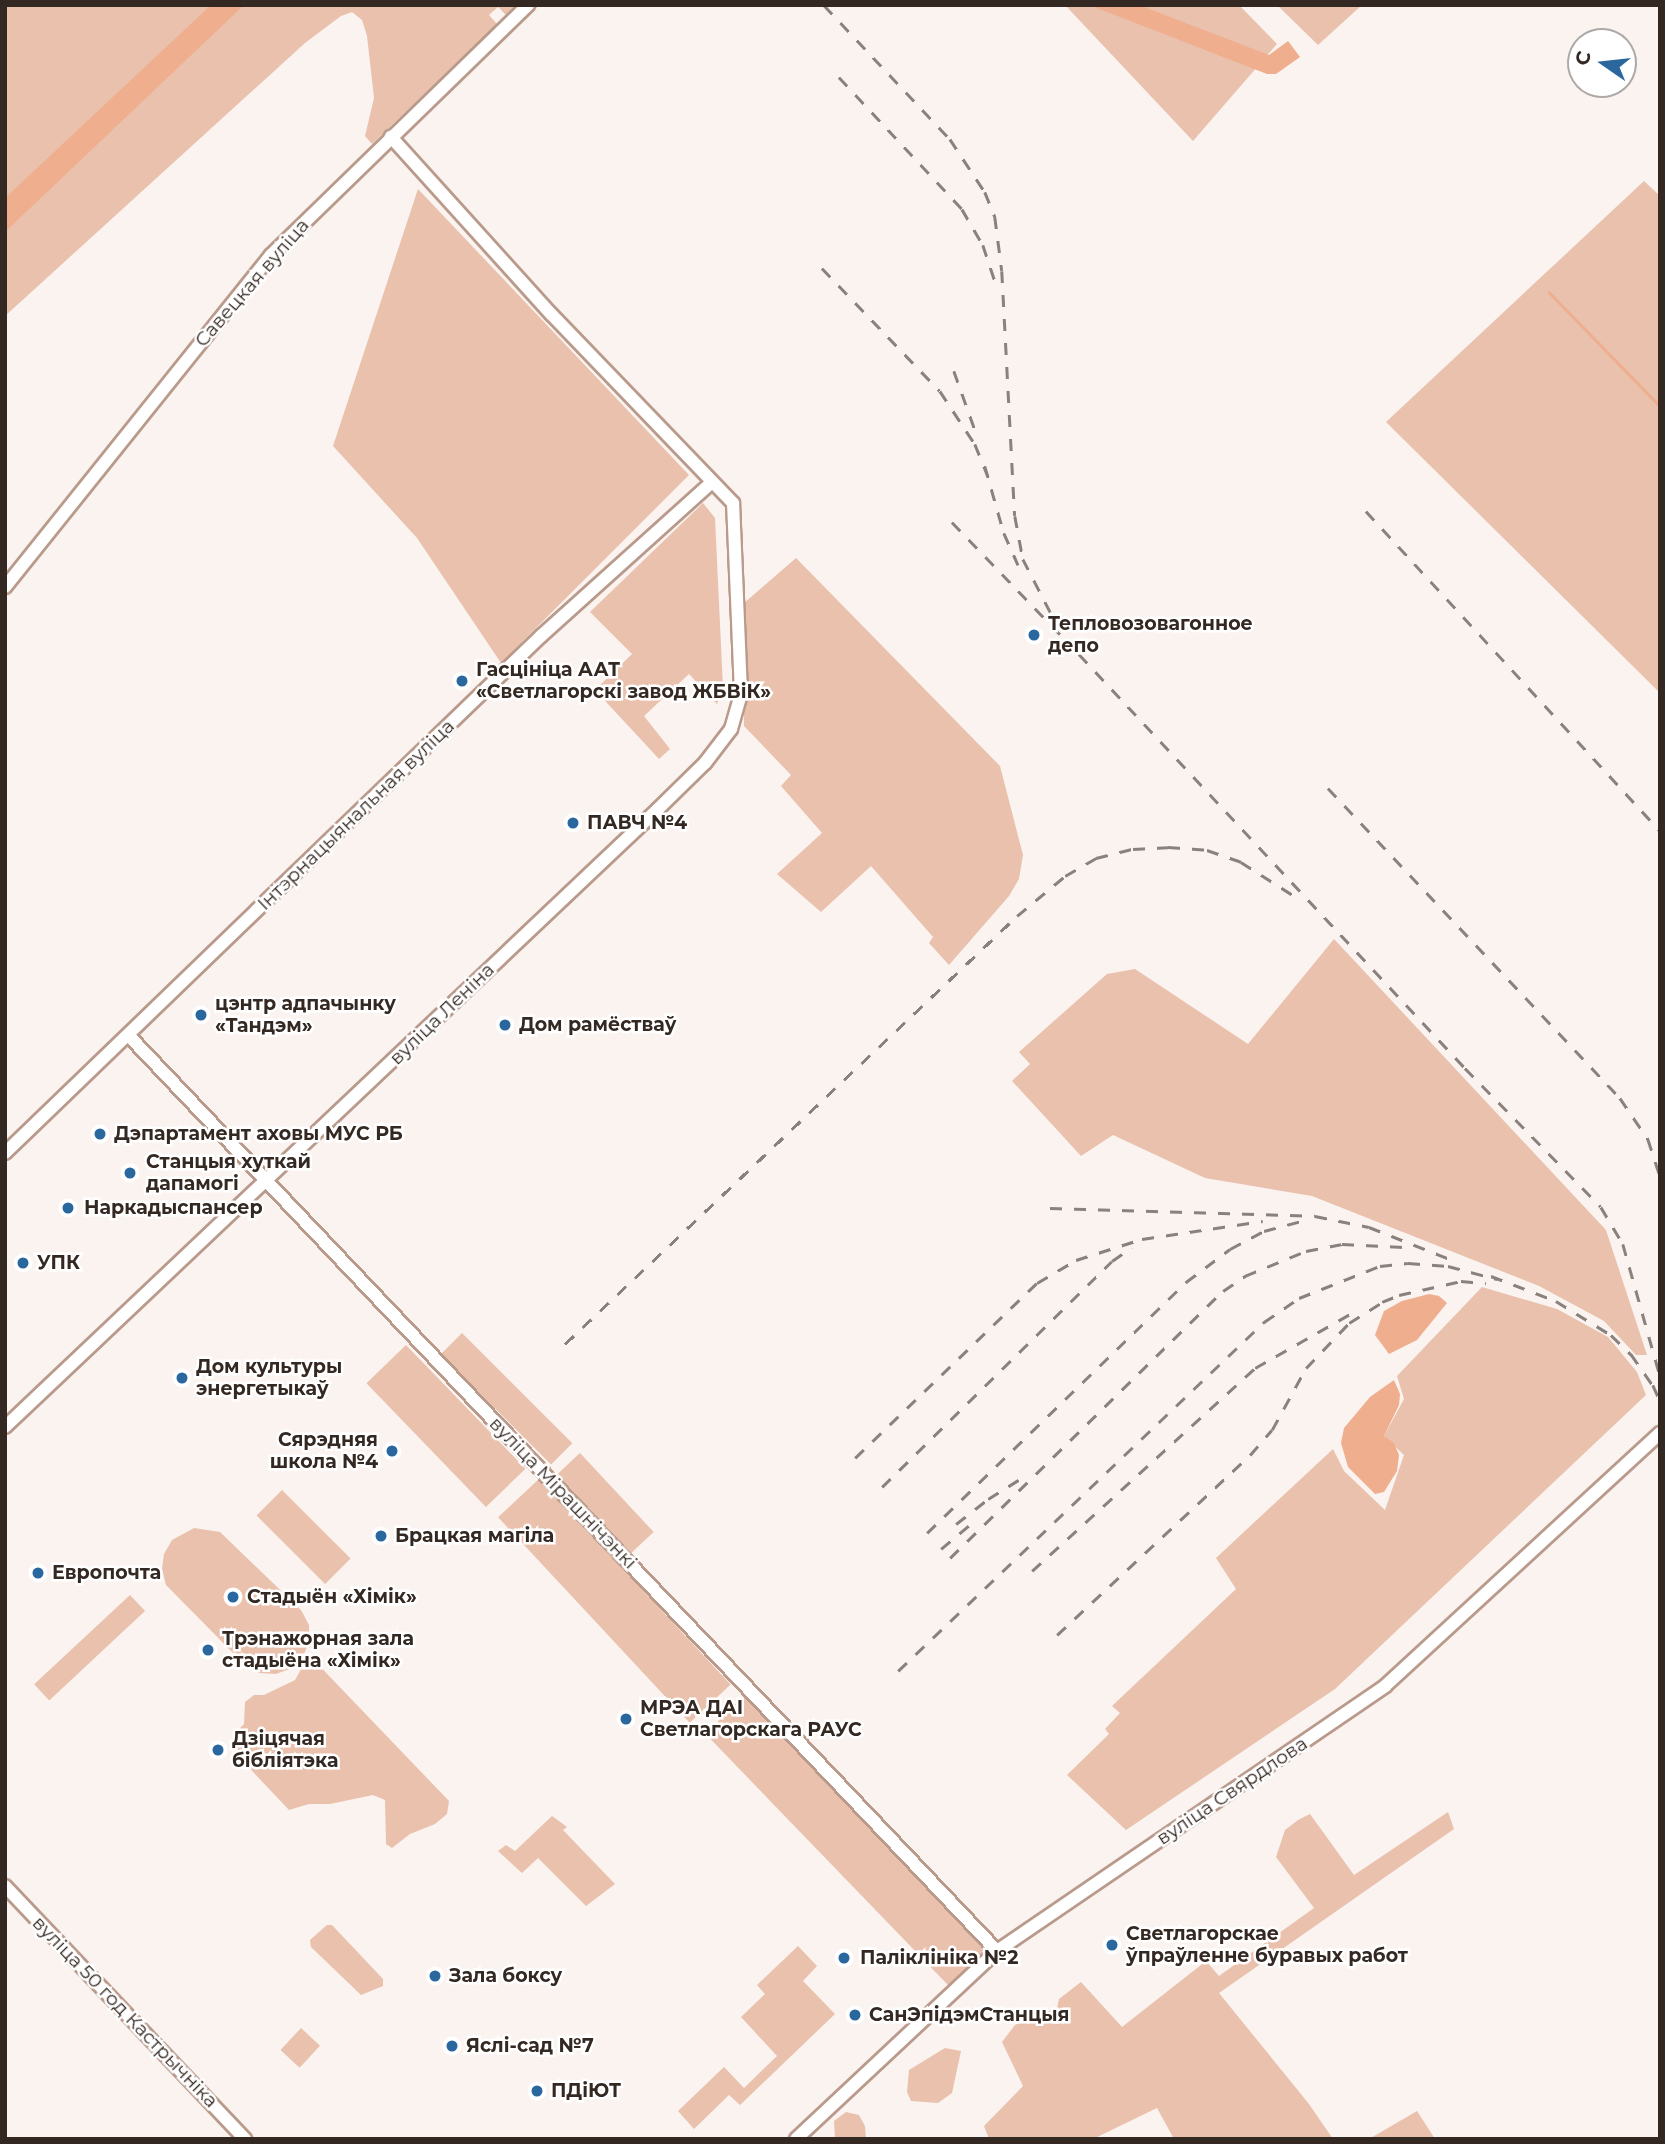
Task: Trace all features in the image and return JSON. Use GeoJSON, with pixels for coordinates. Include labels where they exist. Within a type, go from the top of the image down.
{"type":"FeatureCollection","features":[{"type":"Feature","properties":{"kind":"street","name":"Савецкая вуліца"},"geometry":{"type":"LineString","coordinates":[[5,587],[271,255],[528,5]]}},
{"type":"Feature","properties":{"kind":"street","name":"вуліца Леніна"},"geometry":{"type":"LineString","coordinates":[[5,1427],[682,785],[732,729],[741,693],[733,503],[551,314],[391,137]]}},
{"type":"Feature","properties":{"kind":"street","name":"Інтэрнацыянальная вуліца"},"geometry":{"type":"LineString","coordinates":[[5,1153],[541,636],[712,482]]}},
{"type":"Feature","properties":{"kind":"street","name":"вуліца Мірашнічэнкі"},"geometry":{"type":"LineString","coordinates":[[129,1036],[997,1951]]}},
{"type":"Feature","properties":{"kind":"street","name":"вуліца Свярдлова"},"geometry":{"type":"LineString","coordinates":[[796,2139],[997,1951],[1385,1686],[1660,1433]]}},
{"type":"Feature","properties":{"kind":"street","name":"вуліца 50 год Кастрычніка"},"geometry":{"type":"LineString","coordinates":[[5,1886],[245,2139]]}},
{"type":"Feature","properties":{"kind":"shaded area"},"geometry":{"type":"Polygon","coordinates":[[[5,5],[515,5],[506,15],[498,7],[489,15],[497,24],[372,144],[365,136],[374,98],[367,36],[362,20],[352,12],[341,16],[305,43],[5,316],[5,5]]]}},
{"type":"Feature","properties":{"kind":"shaded area"},"geometry":{"type":"Polygon","coordinates":[[[211,5],[244,5],[5,232],[5,198],[211,5]]]}},
{"type":"Feature","properties":{"kind":"shaded area"},"geometry":{"type":"Polygon","coordinates":[[[1065,5],[1239,5],[1277,44],[1193,141],[1065,5]]]}},
{"type":"Feature","properties":{"kind":"shaded area"},"geometry":{"type":"Polygon","coordinates":[[[1089,5],[1139,5],[1269,55],[1288,41],[1300,57],[1276,74],[1267,74],[1089,5]]]}},
{"type":"Feature","properties":{"kind":"shaded area"},"geometry":{"type":"Polygon","coordinates":[[[1277,5],[1362,5],[1318,45],[1277,5]]]}},
{"type":"Feature","properties":{"kind":"shaded area"},"geometry":{"type":"Polygon","coordinates":[[[1644,181],[1660,196],[1660,693],[1386,422],[1644,181]]]}},
{"type":"Feature","properties":{"kind":"shaded area"},"geometry":{"type":"Polygon","coordinates":[[[418,189],[689,475],[501,663],[417,538],[333,446],[418,189]]]}},
{"type":"Feature","properties":{"kind":"shaded area"},"geometry":{"type":"Polygon","coordinates":[[[703,503],[715,518],[723,688],[717,704],[689,674],[644,716],[670,749],[659,759],[595,690],[632,654],[590,612],[703,503]]]}},
{"type":"Feature","properties":{"kind":"shaded area"},"geometry":{"type":"Polygon","coordinates":[[[796,558],[1000,766],[1023,855],[1019,879],[1009,896],[949,965],[929,943],[933,937],[871,866],[821,912],[777,874],[822,833],[781,786],[791,775],[744,726],[744,603],[796,558]]]}},
{"type":"Feature","properties":{"kind":"shaded area"},"geometry":{"type":"Polygon","coordinates":[[[1334,939],[1606,1230],[1647,1355],[1636,1355],[1604,1321],[1539,1286],[1312,1196],[1205,1178],[1113,1135],[1081,1156],[1012,1081],[1030,1064],[1019,1052],[1107,974],[1135,969],[1248,1044],[1334,939]]]}},
{"type":"Feature","properties":{"kind":"shaded area"},"geometry":{"type":"Polygon","coordinates":[[[1482,1287],[1557,1309],[1608,1337],[1637,1372],[1646,1395],[1335,1689],[1126,1830],[1067,1775],[1109,1734],[1105,1729],[1120,1713],[1112,1706],[1236,1589],[1216,1558],[1333,1449],[1344,1471],[1385,1510],[1404,1455],[1384,1436],[1404,1399],[1397,1376],[1482,1287]]]}},
{"type":"Feature","properties":{"kind":"shaded area"},"geometry":{"type":"Polygon","coordinates":[[[1429,1294],[1439,1296],[1447,1303],[1417,1340],[1389,1354],[1375,1335],[1384,1311],[1402,1301],[1429,1294]]]}},
{"type":"Feature","properties":{"kind":"shaded area"},"geometry":{"type":"Polygon","coordinates":[[[462,1333],[572,1443],[551,1465],[441,1354],[462,1333]]]}},
{"type":"Feature","properties":{"kind":"shaded area"},"geometry":{"type":"Polygon","coordinates":[[[406,1345],[525,1469],[486,1507],[366,1383],[406,1345]]]}},
{"type":"Feature","properties":{"kind":"shaded area"},"geometry":{"type":"Polygon","coordinates":[[[1394,1380],[1400,1394],[1399,1405],[1384,1436],[1394,1443],[1399,1455],[1397,1471],[1384,1492],[1375,1494],[1348,1467],[1341,1443],[1344,1428],[1370,1397],[1394,1380]]]}},
{"type":"Feature","properties":{"kind":"shaded area"},"geometry":{"type":"Polygon","coordinates":[[[580,1453],[654,1532],[629,1555],[555,1476],[580,1453]]]}},
{"type":"Feature","properties":{"kind":"shaded area"},"geometry":{"type":"Polygon","coordinates":[[[539,1479],[731,1685],[690,1723],[498,1517],[539,1479]]]}},
{"type":"Feature","properties":{"kind":"shaded area"},"geometry":{"type":"Polygon","coordinates":[[[282,1490],[351,1559],[325,1584],[257,1515],[282,1490]]]}},
{"type":"Feature","properties":{"kind":"shaded area","name":"Стадыён «Хімік»"},"geometry":{"type":"Polygon","coordinates":[[[194,1528],[220,1532],[301,1610],[309,1625],[309,1641],[303,1657],[292,1668],[276,1674],[260,1673],[245,1665],[166,1585],[162,1569],[164,1554],[172,1540],[194,1528]]]}},
{"type":"Feature","properties":{"kind":"shaded area"},"geometry":{"type":"Polygon","coordinates":[[[130,1595],[145,1611],[49,1700],[34,1684],[130,1595]]]}},
{"type":"Feature","properties":{"kind":"shaded area"},"geometry":{"type":"Polygon","coordinates":[[[309,1655],[449,1801],[447,1814],[435,1824],[410,1834],[392,1848],[386,1844],[385,1800],[373,1795],[330,1804],[309,1804],[289,1810],[238,1756],[236,1732],[244,1724],[245,1702],[254,1695],[264,1695],[295,1680],[309,1655]]]}},
{"type":"Feature","properties":{"kind":"shaded area"},"geometry":{"type":"Polygon","coordinates":[[[744,1696],[989,1950],[950,1987],[705,1734],[744,1696]]]}},
{"type":"Feature","properties":{"kind":"shaded area"},"geometry":{"type":"Polygon","coordinates":[[[1448,1812],[1454,1829],[1219,1993],[1309,2104],[1333,2139],[1174,2139],[1157,2108],[1093,2139],[989,2139],[984,2126],[1023,2086],[1002,2042],[1015,2025],[1057,2008],[1059,1999],[1081,1982],[1122,2027],[1206,1961],[1219,1976],[1314,1908],[1276,1857],[1285,1830],[1298,1820],[1310,1814],[1354,1875],[1448,1812]]]}},
{"type":"Feature","properties":{"kind":"shaded area"},"geometry":{"type":"Polygon","coordinates":[[[552,1816],[567,1827],[563,1830],[615,1884],[586,1906],[538,1858],[522,1873],[498,1851],[506,1845],[515,1851],[552,1816]]]}},
{"type":"Feature","properties":{"kind":"shaded area"},"geometry":{"type":"Polygon","coordinates":[[[327,1925],[332,1925],[383,1979],[383,1986],[361,1995],[311,1947],[310,1940],[327,1925]]]}},
{"type":"Feature","properties":{"kind":"shaded area"},"geometry":{"type":"Polygon","coordinates":[[[798,1946],[817,1966],[803,1981],[835,2014],[740,2105],[729,2095],[694,2129],[678,2111],[724,2067],[744,2088],[777,2056],[741,2017],[765,1994],[757,1985],[798,1946]]]}},
{"type":"Feature","properties":{"kind":"shaded area"},"geometry":{"type":"Polygon","coordinates":[[[301,2028],[320,2046],[300,2068],[281,2050],[301,2028]]]}},
{"type":"Feature","properties":{"kind":"shaded area"},"geometry":{"type":"Polygon","coordinates":[[[945,2048],[961,2051],[952,2093],[938,2103],[911,2101],[907,2092],[909,2070],[945,2048]]]}},
{"type":"Feature","properties":{"kind":"shaded area"},"geometry":{"type":"Polygon","coordinates":[[[1417,2111],[1435,2139],[1369,2139],[1417,2111]]]}},
{"type":"Feature","properties":{"kind":"shaded area"},"geometry":{"type":"Polygon","coordinates":[[[846,2112],[859,2115],[865,2126],[866,2139],[835,2139],[834,2121],[846,2112]]]}},
{"type":"Feature","properties":{"kind":"waterway"},"geometry":{"type":"LineString","coordinates":[[1549,292],[1660,406]]}},
{"type":"Feature","properties":{"kind":"railway"},"geometry":{"type":"LineString","coordinates":[[824,5],[950,139],[985,192],[995,217],[1002,271],[1015,516],[1023,559],[1053,617]]}},
{"type":"Feature","properties":{"kind":"railway"},"geometry":{"type":"LineString","coordinates":[[839,77],[962,209],[983,245],[996,284]]}},
{"type":"Feature","properties":{"kind":"railway"},"geometry":{"type":"LineString","coordinates":[[822,268],[940,391],[975,444],[988,476]]}},
{"type":"Feature","properties":{"kind":"railway"},"geometry":{"type":"LineString","coordinates":[[954,371],[978,438]]}},
{"type":"Feature","properties":{"kind":"railway"},"geometry":{"type":"LineString","coordinates":[[985,466],[1004,533],[1018,565]]}},
{"type":"Feature","properties":{"kind":"railway"},"geometry":{"type":"LineString","coordinates":[[1366,511],[1660,831]]}},
{"type":"Feature","properties":{"kind":"railway"},"geometry":{"type":"LineString","coordinates":[[952,522],[1079,654],[1465,1068],[1601,1207],[1623,1244],[1660,1376]]}},
{"type":"Feature","properties":{"kind":"railway"},"geometry":{"type":"LineString","coordinates":[[1328,788],[1620,1098],[1648,1139],[1660,1177]]}},
{"type":"Feature","properties":{"kind":"railway"},"geometry":{"type":"LineString","coordinates":[[565,1344],[1017,916],[1065,876],[1096,858],[1133,849],[1168,847],[1207,850],[1241,862],[1296,897]]}},
{"type":"Feature","properties":{"kind":"railway"},"geometry":{"type":"LineString","coordinates":[[1050,1208],[1315,1216],[1369,1227],[1455,1261]]}},
{"type":"Feature","properties":{"kind":"railway"},"geometry":{"type":"LineString","coordinates":[[927,1533],[1186,1282],[1230,1249],[1264,1231],[1305,1220]]}},
{"type":"Feature","properties":{"kind":"railway"},"geometry":{"type":"LineString","coordinates":[[855,1458],[1037,1283],[1076,1260],[1142,1239],[1263,1221]]}},
{"type":"Feature","properties":{"kind":"railway"},"geometry":{"type":"LineString","coordinates":[[950,1558],[1223,1291],[1245,1276],[1306,1251],[1342,1244],[1404,1247]]}},
{"type":"Feature","properties":{"kind":"railway"},"geometry":{"type":"LineString","coordinates":[[882,1487],[1112,1261],[1132,1247]]}},
{"type":"Feature","properties":{"kind":"railway"},"geometry":{"type":"LineString","coordinates":[[898,1671],[1264,1322],[1299,1298],[1380,1266],[1408,1263],[1448,1266],[1497,1279]]}},
{"type":"Feature","properties":{"kind":"railway"},"geometry":{"type":"LineString","coordinates":[[1491,1276],[1556,1301],[1611,1335],[1631,1354],[1653,1385],[1660,1401]]}},
{"type":"Feature","properties":{"kind":"railway"},"geometry":{"type":"LineString","coordinates":[[1057,1635],[1250,1455],[1272,1430],[1306,1368],[1349,1323],[1382,1302],[1399,1295],[1461,1281],[1486,1283]]}},
{"type":"Feature","properties":{"kind":"railway"},"geometry":{"type":"LineString","coordinates":[[1032,1571],[1255,1368],[1352,1313]]}},
{"type":"Feature","properties":{"kind":"railway"},"geometry":{"type":"LineString","coordinates":[[956,1524],[988,1499],[1019,1480]]}},
{"type":"Feature","properties":{"kind":"railway"},"geometry":{"type":"LineString","coordinates":[[941,1549],[973,1522]]}},
{"type":"Feature","properties":{"kind":"place","name":"Тепловозовагонное депо"},"geometry":{"type":"Point","coordinates":[1034,635]}},
{"type":"Feature","properties":{"kind":"place","name":"Гасцініца ААТ «Светлагорскі завод ЖБВіК»"},"geometry":{"type":"Point","coordinates":[462,681]}},
{"type":"Feature","properties":{"kind":"place","name":"ПАВЧ №4"},"geometry":{"type":"Point","coordinates":[573,823]}},
{"type":"Feature","properties":{"kind":"place","name":"цэнтр адпачынку «Тандэм»"},"geometry":{"type":"Point","coordinates":[201,1015]}},
{"type":"Feature","properties":{"kind":"place","name":"Дом рамёстваў"},"geometry":{"type":"Point","coordinates":[505,1025]}},
{"type":"Feature","properties":{"kind":"place","name":"Дэпартамент аховы МУС РБ"},"geometry":{"type":"Point","coordinates":[100,1134]}},
{"type":"Feature","properties":{"kind":"place","name":"Станцыя хуткай дапамогі"},"geometry":{"type":"Point","coordinates":[130,1173]}},
{"type":"Feature","properties":{"kind":"place","name":"Наркадыспансер"},"geometry":{"type":"Point","coordinates":[68,1208]}},
{"type":"Feature","properties":{"kind":"place","name":"УПК"},"geometry":{"type":"Point","coordinates":[23,1263]}},
{"type":"Feature","properties":{"kind":"place","name":"Дом культуры энергетыкаў"},"geometry":{"type":"Point","coordinates":[182,1378]}},
{"type":"Feature","properties":{"kind":"place","name":"Сярэдняя школа №4"},"geometry":{"type":"Point","coordinates":[392,1451]}},
{"type":"Feature","properties":{"kind":"place","name":"Брацкая магіла"},"geometry":{"type":"Point","coordinates":[381,1536]}},
{"type":"Feature","properties":{"kind":"place","name":"Европочта"},"geometry":{"type":"Point","coordinates":[38,1573]}},
{"type":"Feature","properties":{"kind":"place","name":"Стадыён «Хімік»"},"geometry":{"type":"Point","coordinates":[233,1597]}},
{"type":"Feature","properties":{"kind":"place","name":"Трэнажорная зала стадыёна «Хімік»"},"geometry":{"type":"Point","coordinates":[208,1650]}},
{"type":"Feature","properties":{"kind":"place","name":"МРЭА ДАІ Светлагорскага РАУС"},"geometry":{"type":"Point","coordinates":[626,1719]}},
{"type":"Feature","properties":{"kind":"place","name":"Дзіцячая бібліятэка"},"geometry":{"type":"Point","coordinates":[218,1750]}},
{"type":"Feature","properties":{"kind":"place","name":"Светлагорскае ўпраўленне буравых работ"},"geometry":{"type":"Point","coordinates":[1112,1945]}},
{"type":"Feature","properties":{"kind":"place","name":"Паліклініка №2"},"geometry":{"type":"Point","coordinates":[844,1958]}},
{"type":"Feature","properties":{"kind":"place","name":"Зала боксу"},"geometry":{"type":"Point","coordinates":[435,1976]}},
{"type":"Feature","properties":{"kind":"place","name":"СанЭпідэмСтанцыя"},"geometry":{"type":"Point","coordinates":[855,2015]}},
{"type":"Feature","properties":{"kind":"place","name":"Яслі-сад №7"},"geometry":{"type":"Point","coordinates":[452,2046]}},
{"type":"Feature","properties":{"kind":"place","name":"ПДіЮТ"},"geometry":{"type":"Point","coordinates":[537,2091]}}]}
